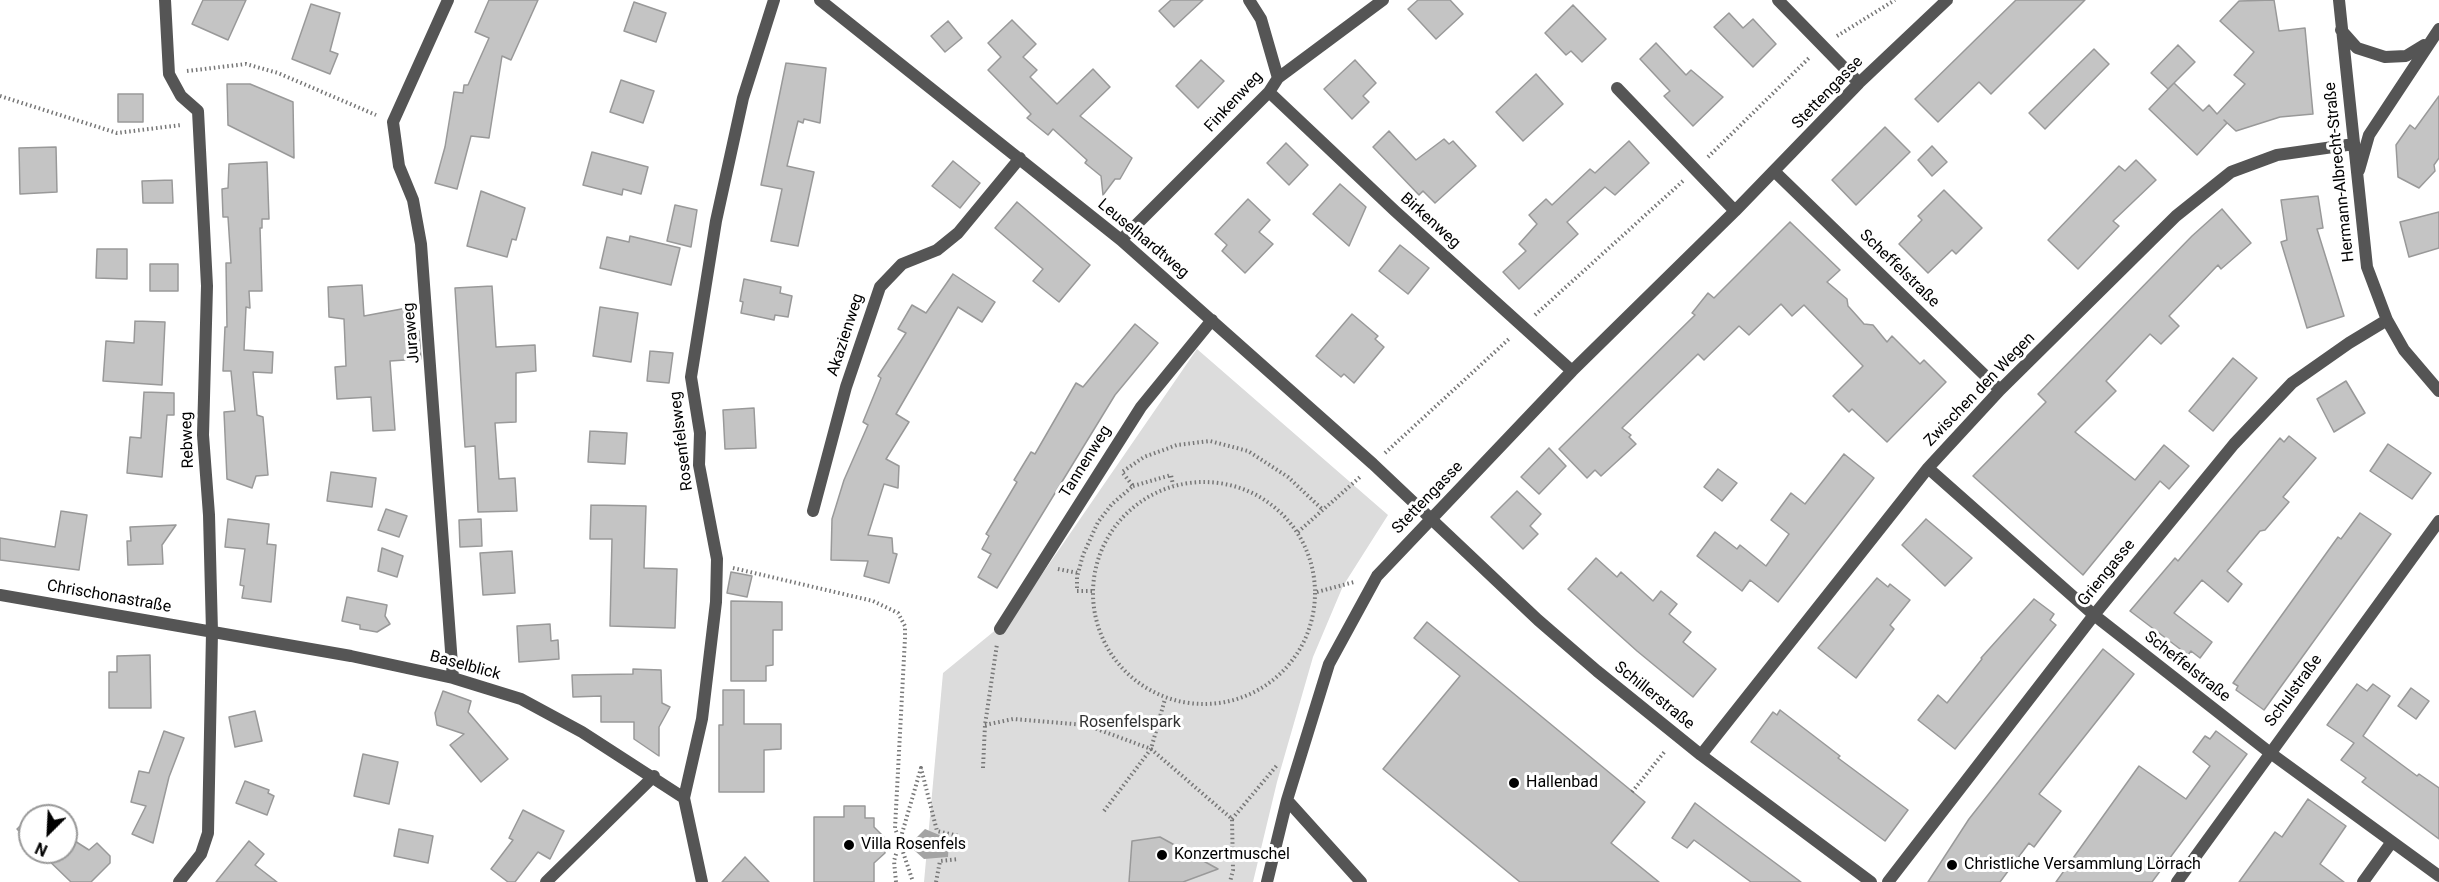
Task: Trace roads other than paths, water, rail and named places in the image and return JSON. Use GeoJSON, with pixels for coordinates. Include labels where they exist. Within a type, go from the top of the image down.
{"type":"FeatureCollection","features":[{"type":"Feature","properties":{"kind":"street","name":"Rebweg"},"geometry":{"type":"LineString","coordinates":[[165,0],[170,74],[181,96],[198,111],[207,286],[203,435],[209,515],[212,632],[207,833],[201,854],[179,882]]}},
{"type":"Feature","properties":{"kind":"street","name":"Juraweg"},"geometry":{"type":"LineString","coordinates":[[448,0],[393,122],[399,166],[413,200],[421,243],[453,678]]}},
{"type":"Feature","properties":{"kind":"street","name":"Rosenfelsweg"},"geometry":{"type":"LineString","coordinates":[[702,882],[684,798],[702,719],[716,602],[717,565],[699,465],[700,433],[691,377],[716,221],[730,154],[743,98],[774,0]]}},
{"type":"Feature","properties":{"kind":"street","name":"Leuselhardtweg"},"geometry":{"type":"LineString","coordinates":[[820,0],[1121,240],[1431,518]]}},
{"type":"Feature","properties":{"kind":"street"},"geometry":{"type":"LineString","coordinates":[[1249,0],[1261,19],[1278,78]]}},
{"type":"Feature","properties":{"kind":"street","name":"Finkenweg"},"geometry":{"type":"LineString","coordinates":[[1121,240],[1269,92],[1278,78],[1383,0]]}},
{"type":"Feature","properties":{"kind":"street"},"geometry":{"type":"LineString","coordinates":[[1778,0],[1824,44],[1859,83]]}},
{"type":"Feature","properties":{"kind":"street","name":"Stettengasse"},"geometry":{"type":"LineString","coordinates":[[1267,882],[1287,800],[1329,664],[1377,576],[1572,371],[1735,211],[1859,83],[1947,0]]}},
{"type":"Feature","properties":{"kind":"street","name":"Hermann-Albrecht-Straße"},"geometry":{"type":"LineString","coordinates":[[2339,0],[2367,267],[2387,320],[2404,350],[2439,391]]}},
{"type":"Feature","properties":{"kind":"street"},"geometry":{"type":"LineString","coordinates":[[2357,177],[2369,135],[2439,29]]}},
{"type":"Feature","properties":{"kind":"street"},"geometry":{"type":"LineString","coordinates":[[2341,30],[2357,48],[2385,57],[2406,56],[2428,43]]}},
{"type":"Feature","properties":{"kind":"street"},"geometry":{"type":"LineString","coordinates":[[1617,88],[1735,211]]}},
{"type":"Feature","properties":{"kind":"street","name":"Birkenweg"},"geometry":{"type":"LineString","coordinates":[[1269,92],[1572,371]]}},
{"type":"Feature","properties":{"kind":"street","name":"Zwischen den Wegen"},"geometry":{"type":"LineString","coordinates":[[1701,755],[1928,468],[2000,390],[2176,216],[2231,172],[2277,154],[2354,144]]}},
{"type":"Feature","properties":{"kind":"street","name":"Akazienweg"},"geometry":{"type":"LineString","coordinates":[[813,511],[846,387],[880,286],[902,264],[937,250],[958,233],[1020,159]]}},
{"type":"Feature","properties":{"kind":"street","name":"Scheffelstraße"},"geometry":{"type":"LineString","coordinates":[[1774,171],[2000,390]]}},
{"type":"Feature","properties":{"kind":"street","name":"Tannenweg"},"geometry":{"type":"LineString","coordinates":[[1000,629],[1141,407],[1212,320]]}},
{"type":"Feature","properties":{"kind":"street","name":"Griengasse"},"geometry":{"type":"LineString","coordinates":[[1888,882],[2094,615],[2234,444],[2292,383],[2349,343],[2387,320]]}},
{"type":"Feature","properties":{"kind":"street","name":"Scheffelstraße"},"geometry":{"type":"LineString","coordinates":[[1928,468],[2094,615],[2269,752],[2439,876]]}},
{"type":"Feature","properties":{"kind":"street","name":"Schillerstraße"},"geometry":{"type":"LineString","coordinates":[[1431,518],[1559,639],[1701,755],[1871,882]]}},
{"type":"Feature","properties":{"kind":"street","name":"Schulstraße"},"geometry":{"type":"LineString","coordinates":[[2177,882],[2269,752],[2439,521]]}},
{"type":"Feature","properties":{"kind":"street","name":"Chrischonastraße"},"geometry":{"type":"LineString","coordinates":[[0,595],[212,632]]}},
{"type":"Feature","properties":{"kind":"street","name":"Baselblick"},"geometry":{"type":"LineString","coordinates":[[212,632],[351,656],[453,678],[521,699],[582,732],[654,776],[684,798]]}},
{"type":"Feature","properties":{"kind":"street"},"geometry":{"type":"LineString","coordinates":[[546,882],[654,776]]}},
{"type":"Feature","properties":{"kind":"street"},"geometry":{"type":"LineString","coordinates":[[1287,800],[1361,882]]}},
{"type":"Feature","properties":{"kind":"street"},"geometry":{"type":"LineString","coordinates":[[2363,882],[2391,843]]}},
{"type":"Feature","properties":{"kind":"place","name":"Hallenbad"},"geometry":{"type":"Point","coordinates":[1514,783]}},
{"type":"Feature","properties":{"kind":"place","name":"Villa Rosenfels"},"geometry":{"type":"Point","coordinates":[849,845]}},
{"type":"Feature","properties":{"kind":"place","name":"Konzertmuschel"},"geometry":{"type":"Point","coordinates":[1162,855]}},
{"type":"Feature","properties":{"kind":"place","name":"Christliche Versammlung Lörrach"},"geometry":{"type":"Point","coordinates":[1952,865]}},
{"type":"Feature","properties":{"kind":"park label","name":"Rosenfelspark"},"geometry":{"type":"Point","coordinates":[1130,723]}}]}
